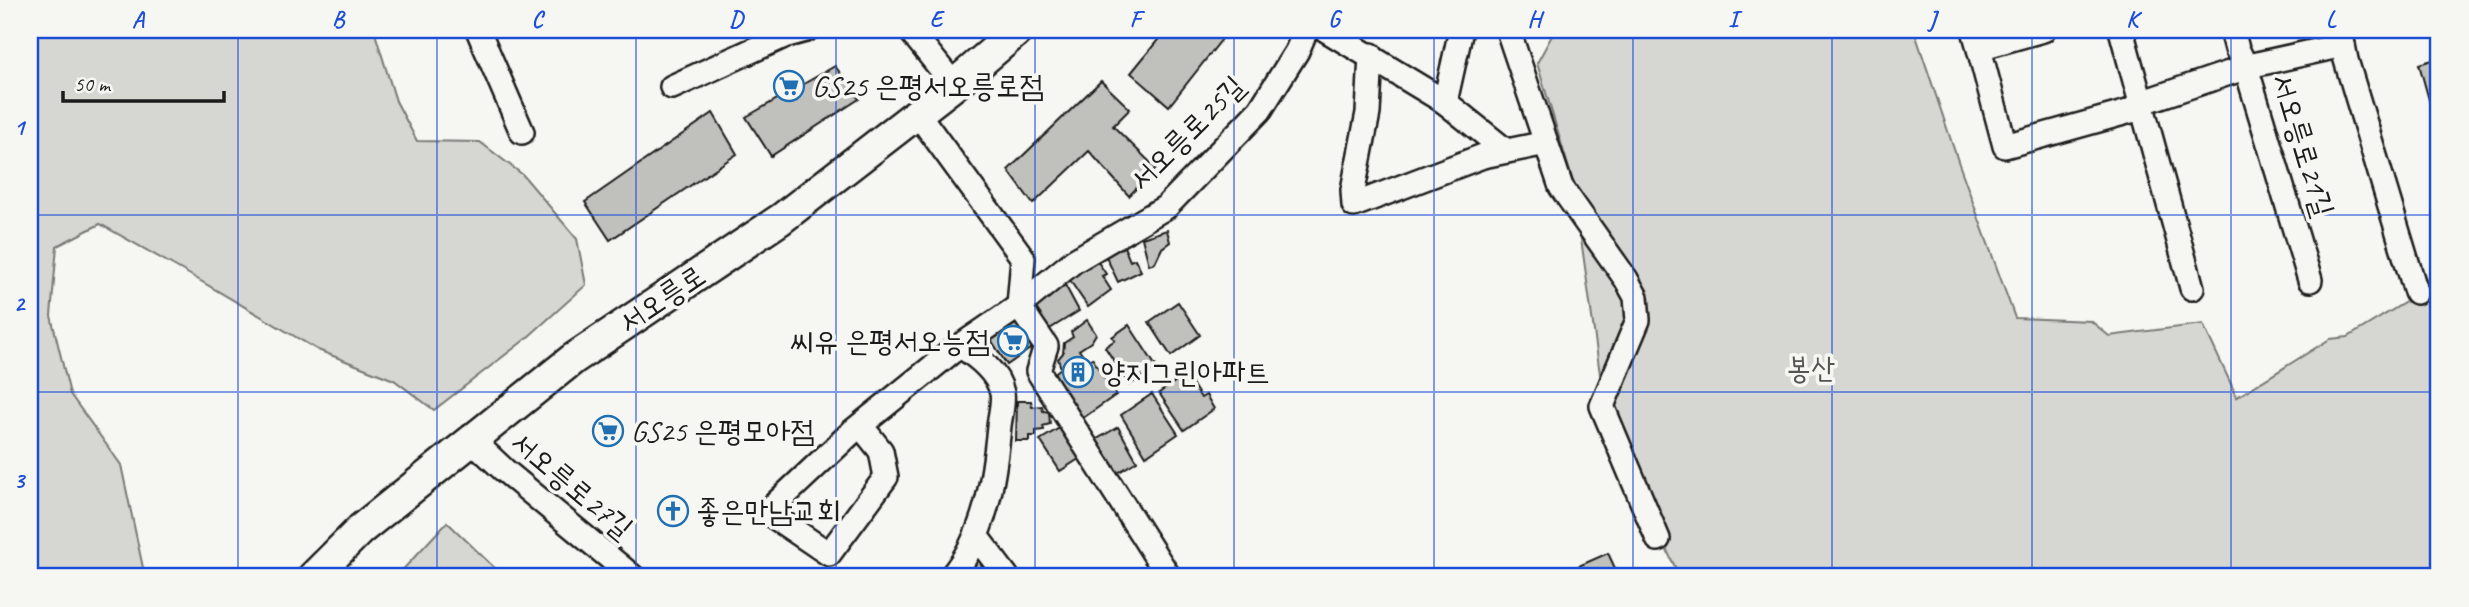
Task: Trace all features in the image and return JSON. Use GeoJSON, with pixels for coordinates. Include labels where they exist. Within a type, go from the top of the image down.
{"type":"FeatureCollection","features":[{"type":"Feature","properties":{"kind":"main road","name":"서오릉로"},"geometry":{"type":"LineString","coordinates":[[313,577],[361,529],[573,359],[781,219],[918,114],[1018,30]]}},
{"type":"Feature","properties":{"kind":"street"},"geometry":{"type":"LineString","coordinates":[[478,30],[522,132]]}},
{"type":"Feature","properties":{"kind":"street"},"geometry":{"type":"LineString","coordinates":[[672,87],[784,36],[806,30]]}},
{"type":"Feature","properties":{"kind":"street"},"geometry":{"type":"LineString","coordinates":[[911,30],[954,85]]}},
{"type":"Feature","properties":{"kind":"street","name":"서오릉로25길"},"geometry":{"type":"LineString","coordinates":[[861,426],[880,452],[886,477],[829,554],[767,512],[861,426],[961,345],[1019,306],[1074,261],[1166,207],[1260,110],[1297,51],[1306,30]]}},
{"type":"Feature","properties":{"kind":"street"},"geometry":{"type":"LineString","coordinates":[[1326,30],[1445,102],[1506,151]]}},
{"type":"Feature","properties":{"kind":"street"},"geometry":{"type":"LineString","coordinates":[[1445,102],[1461,30]]}},
{"type":"Feature","properties":{"kind":"street"},"geometry":{"type":"LineString","coordinates":[[1508,30],[1560,187],[1636,297],[1638,320],[1602,406],[1658,539]]}},
{"type":"Feature","properties":{"kind":"street"},"geometry":{"type":"LineString","coordinates":[[2043,30],[1977,39],[2005,146],[2131,111],[2140,103],[2342,37],[2403,256],[2416,292]]}},
{"type":"Feature","properties":{"kind":"street"},"geometry":{"type":"LineString","coordinates":[[2121,30],[2192,288]]}},
{"type":"Feature","properties":{"kind":"street","name":"서오릉로21길"},"geometry":{"type":"LineString","coordinates":[[2232,30],[2246,67],[2310,280]]}},
{"type":"Feature","properties":{"kind":"street"},"geometry":{"type":"LineString","coordinates":[[1371,55],[1368,113],[1353,190],[1354,205],[1483,156],[1546,143]]}},
{"type":"Feature","properties":{"kind":"street"},"geometry":{"type":"LineString","coordinates":[[918,114],[1023,258],[1019,306],[1046,346],[1038,371],[1169,577]]}},
{"type":"Feature","properties":{"kind":"street"},"geometry":{"type":"LineString","coordinates":[[951,577],[963,563],[985,515],[997,452],[1002,394],[986,364],[961,345]]}},
{"type":"Feature","properties":{"kind":"street","name":"서오릉로27길"},"geometry":{"type":"LineString","coordinates":[[471,440],[633,577]]}},
{"type":"Feature","properties":{"kind":"street"},"geometry":{"type":"LineString","coordinates":[[976,536],[1007,577]]}},
{"type":"Feature","properties":{"kind":"green space"},"geometry":{"type":"Polygon","coordinates":[[[30,30],[374,30],[396,101],[417,141],[480,142],[523,175],[577,239],[586,285],[527,338],[434,410],[394,380],[318,350],[100,224],[57,246],[51,316],[70,394],[121,465],[145,577],[30,577],[30,30]]]}},
{"type":"Feature","properties":{"kind":"green space","name":"봉산"},"geometry":{"type":"Polygon","coordinates":[[[1555,30],[1914,30],[2015,318],[2091,321],[2109,336],[2203,324],[2237,397],[2330,339],[2348,337],[2427,289],[2439,286],[2439,577],[1680,577],[1608,431],[1573,182],[1537,63],[1555,30]]]}},
{"type":"Feature","properties":{"kind":"green space"},"geometry":{"type":"Polygon","coordinates":[[[447,522],[504,577],[396,577],[447,522]]]}},
{"type":"Feature","properties":{"kind":"building"},"geometry":{"type":"Polygon","coordinates":[[[1166,30],[1229,30],[1169,106],[1131,73],[1166,30]]]}},
{"type":"Feature","properties":{"kind":"building"},"geometry":{"type":"Polygon","coordinates":[[[2439,58],[2439,136],[2419,64],[2439,58]]]}},
{"type":"Feature","properties":{"kind":"building"},"geometry":{"type":"Polygon","coordinates":[[[835,66],[859,99],[771,156],[746,117],[835,66]]]}},
{"type":"Feature","properties":{"kind":"building"},"geometry":{"type":"Polygon","coordinates":[[[1101,81],[1130,109],[1113,126],[1156,168],[1129,196],[1089,151],[1033,204],[1008,170],[1101,81]]]}},
{"type":"Feature","properties":{"kind":"building"},"geometry":{"type":"Polygon","coordinates":[[[713,113],[737,154],[610,240],[585,202],[713,113]]]}},
{"type":"Feature","properties":{"kind":"building"},"geometry":{"type":"Polygon","coordinates":[[[1167,230],[1170,242],[1162,248],[1155,263],[1149,265],[1142,238],[1167,230]]]}},
{"type":"Feature","properties":{"kind":"building"},"geometry":{"type":"Polygon","coordinates":[[[1122,242],[1130,261],[1135,259],[1141,271],[1118,282],[1103,250],[1122,242]]]}},
{"type":"Feature","properties":{"kind":"building"},"geometry":{"type":"Polygon","coordinates":[[[1096,259],[1106,274],[1102,276],[1111,290],[1088,307],[1069,279],[1096,259]]]}},
{"type":"Feature","properties":{"kind":"building"},"geometry":{"type":"Polygon","coordinates":[[[1064,283],[1079,311],[1043,333],[1030,304],[1064,283]]]}},
{"type":"Feature","properties":{"kind":"building"},"geometry":{"type":"Polygon","coordinates":[[[1178,302],[1200,335],[1171,356],[1149,322],[1178,302]]]}},
{"type":"Feature","properties":{"kind":"building","name":"씨유 은평서오능점"},"geometry":{"type":"Polygon","coordinates":[[[1019,319],[1037,344],[1007,365],[990,338],[1019,319]]]}},
{"type":"Feature","properties":{"kind":"building","name":"양지그린아파트"},"geometry":{"type":"Polygon","coordinates":[[[1087,320],[1096,334],[1091,342],[1079,350],[1087,361],[1092,358],[1116,395],[1080,420],[1051,376],[1061,368],[1058,359],[1063,353],[1064,343],[1073,337],[1071,332],[1087,320]]]}},
{"type":"Feature","properties":{"kind":"building"},"geometry":{"type":"Polygon","coordinates":[[[1129,325],[1157,368],[1129,385],[1105,347],[1115,340],[1112,337],[1129,325]]]}},
{"type":"Feature","properties":{"kind":"building"},"geometry":{"type":"Polygon","coordinates":[[[1186,374],[1201,398],[1206,395],[1214,409],[1184,430],[1159,393],[1186,374]]]}},
{"type":"Feature","properties":{"kind":"building"},"geometry":{"type":"Polygon","coordinates":[[[1152,394],[1178,434],[1146,456],[1121,415],[1152,394]]]}},
{"type":"Feature","properties":{"kind":"building"},"geometry":{"type":"Polygon","coordinates":[[[1017,401],[1031,401],[1032,407],[1042,406],[1043,411],[1049,412],[1050,424],[1043,426],[1044,430],[1036,431],[1036,436],[1029,436],[1029,441],[1016,441],[1017,401]]]}},
{"type":"Feature","properties":{"kind":"building"},"geometry":{"type":"Polygon","coordinates":[[[1066,424],[1085,455],[1060,471],[1040,440],[1066,424]]]}},
{"type":"Feature","properties":{"kind":"building"},"geometry":{"type":"Polygon","coordinates":[[[1118,427],[1137,461],[1111,477],[1092,442],[1118,427]]]}},
{"type":"Feature","properties":{"kind":"building"},"geometry":{"type":"Polygon","coordinates":[[[1608,553],[1619,577],[1554,577],[1608,553]]]}},
{"type":"Feature","properties":{"kind":"building"},"geometry":{"type":"Polygon","coordinates":[[[978,554],[998,577],[958,577],[978,554]]]}},
{"type":"Feature","properties":{"kind":"place","name":"GS25 은평서오릉로점"},"geometry":{"type":"Point","coordinates":[789,86]}},
{"type":"Feature","properties":{"kind":"place","name":"씨유 은평서오능점"},"geometry":{"type":"Point","coordinates":[1013,341]}},
{"type":"Feature","properties":{"kind":"place","name":"양지그린아파트"},"geometry":{"type":"Point","coordinates":[1078,372]}},
{"type":"Feature","properties":{"kind":"place","name":"GS25 은평모아점"},"geometry":{"type":"Point","coordinates":[608,431]}},
{"type":"Feature","properties":{"kind":"place","name":"좋은만남교회"},"geometry":{"type":"Point","coordinates":[673,511]}}]}
